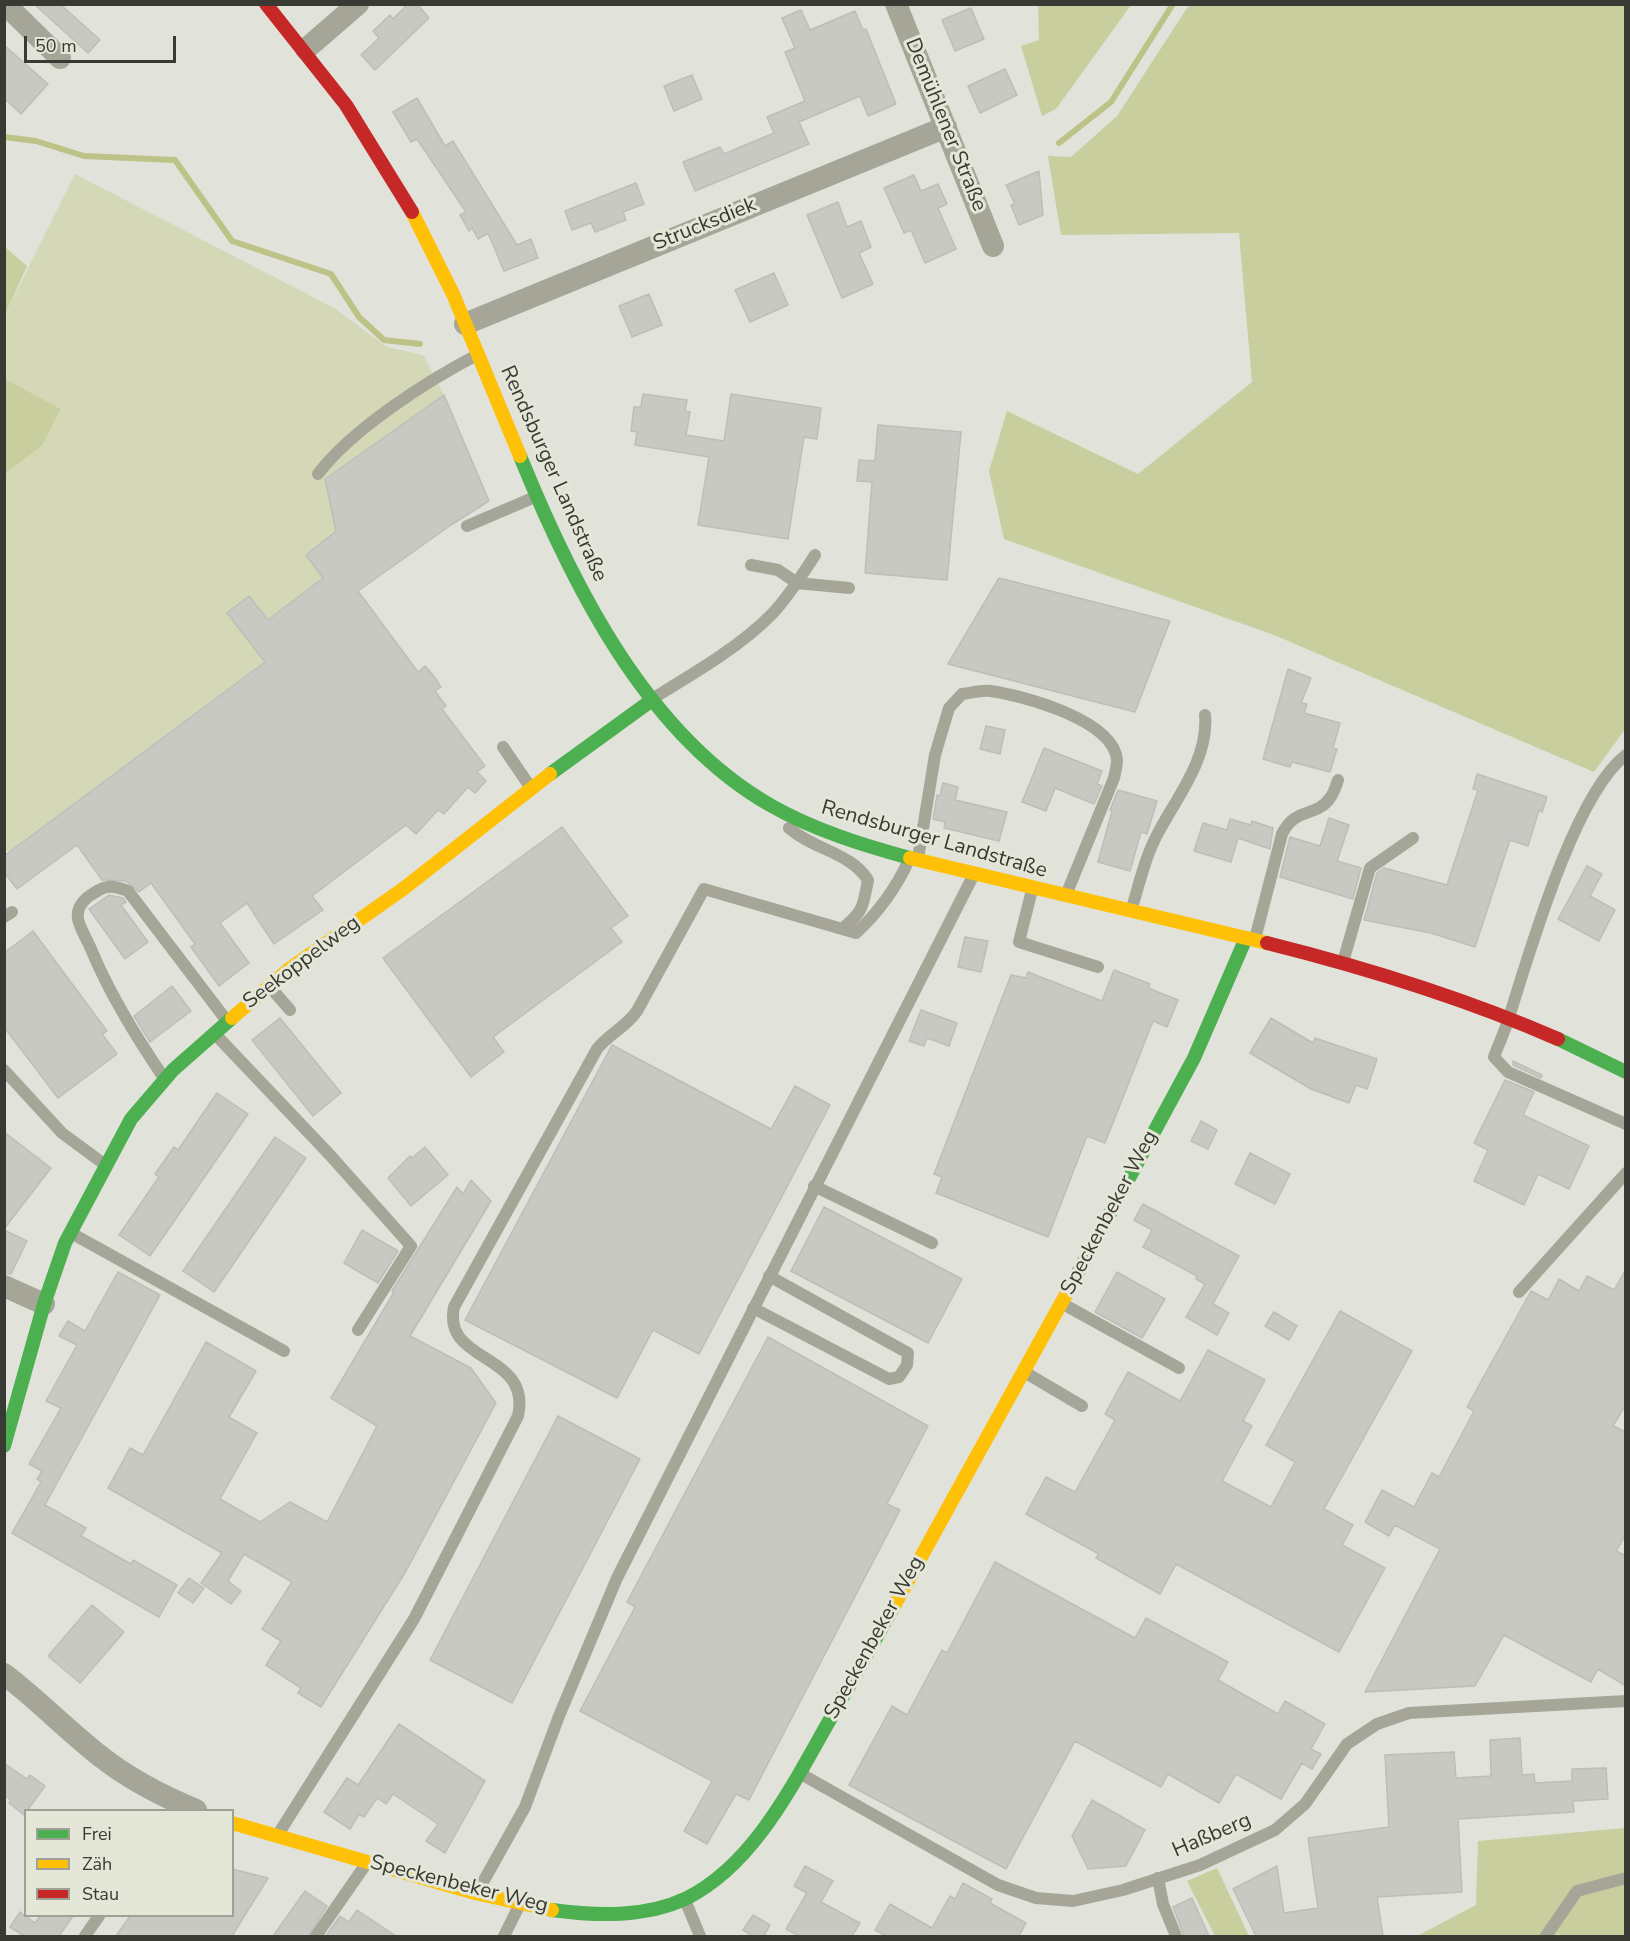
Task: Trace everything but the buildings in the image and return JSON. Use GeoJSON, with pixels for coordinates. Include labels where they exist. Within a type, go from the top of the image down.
{"type":"FeatureCollection","features":[{"type":"Feature","properties":{"kind":"street"},"geometry":{"type":"LineString","coordinates":[[5,4],[60,58]]}},
{"type":"Feature","properties":{"kind":"street","name":"Rendsburger Landstraße"},"geometry":{"type":"LineString","coordinates":[[266,4],[306,49],[390,174],[425,237],[465,324],[535,496],[576,581],[625,664],[652,700],[695,747],[756,797],[815,830],[973,876],[1250,939],[1445,992],[1580,1047],[1626,1072]]}},
{"type":"Feature","properties":{"kind":"street"},"geometry":{"type":"LineString","coordinates":[[306,49],[358,4]]}},
{"type":"Feature","properties":{"kind":"street","name":"Demühlener Straße"},"geometry":{"type":"LineString","coordinates":[[896,4],[993,246]]}},
{"type":"Feature","properties":{"kind":"street","name":"Strucksdiek"},"geometry":{"type":"LineString","coordinates":[[465,324],[946,127]]}},
{"type":"Feature","properties":{"kind":"street","name":"Seekoppelweg"},"geometry":{"type":"LineString","coordinates":[[4,1446],[44,1304],[70,1233],[131,1119],[165,1079],[269,984],[403,889],[532,788],[652,700]]}},
{"type":"Feature","properties":{"kind":"street","name":"Speckenbeker Weg"},"geometry":{"type":"LineString","coordinates":[[234,1824],[276,1838],[478,1892],[586,1914],[656,1908],[685,1899],[726,1869],[762,1833],[800,1773],[1025,1372],[1179,1087],[1250,939]]}},
{"type":"Feature","properties":{"kind":"street"},"geometry":{"type":"LineString","coordinates":[[4,1286],[44,1304]]}},
{"type":"Feature","properties":{"kind":"street"},"geometry":{"type":"LineString","coordinates":[[4,1674],[100,1756],[181,1808]]}},
{"type":"Feature","properties":{"kind":"lane"},"geometry":{"type":"LineString","coordinates":[[318,474],[341,448],[372,424],[433,381],[477,355]]}},
{"type":"Feature","properties":{"kind":"lane"},"geometry":{"type":"LineString","coordinates":[[467,526],[535,496]]}},
{"type":"Feature","properties":{"kind":"lane"},"geometry":{"type":"LineString","coordinates":[[652,700],[690,676],[771,615],[797,583],[815,555]]}},
{"type":"Feature","properties":{"kind":"lane"},"geometry":{"type":"LineString","coordinates":[[751,565],[778,570],[797,583],[849,588]]}},
{"type":"Feature","properties":{"kind":"lane"},"geometry":{"type":"LineString","coordinates":[[276,1838],[414,1619],[519,1416],[520,1393],[515,1381],[497,1365],[465,1344],[454,1329],[453,1313],[597,1049],[615,1031],[629,1022],[637,1011],[705,889],[856,933],[887,900],[914,859],[935,755],[949,708],[962,694],[988,691],[1020,698],[1080,718],[1110,742],[1117,759],[1114,778],[1066,898]]}},
{"type":"Feature","properties":{"kind":"lane"},"geometry":{"type":"LineString","coordinates":[[1131,912],[1158,832],[1184,790],[1197,760],[1206,730],[1205,716]]}},
{"type":"Feature","properties":{"kind":"lane"},"geometry":{"type":"LineString","coordinates":[[503,747],[532,788]]}},
{"type":"Feature","properties":{"kind":"lane"},"geometry":{"type":"LineString","coordinates":[[1626,755],[1617,761],[1597,788],[1574,833],[1531,948],[1494,1057],[1508,1072],[1626,1124]]}},
{"type":"Feature","properties":{"kind":"lane"},"geometry":{"type":"LineString","coordinates":[[1250,939],[1282,834],[1288,822],[1300,814],[1315,810],[1330,798],[1338,780]]}},
{"type":"Feature","properties":{"kind":"lane"},"geometry":{"type":"LineString","coordinates":[[756,797],[803,840],[852,861],[861,869],[868,880],[866,898],[861,912],[842,929]]}},
{"type":"Feature","properties":{"kind":"lane"},"geometry":{"type":"LineString","coordinates":[[1343,963],[1370,868],[1413,838]]}},
{"type":"Feature","properties":{"kind":"lane"},"geometry":{"type":"LineString","coordinates":[[478,1892],[525,1808],[559,1716],[617,1578],[973,876]]}},
{"type":"Feature","properties":{"kind":"lane"},"geometry":{"type":"LineString","coordinates":[[165,1079],[129,1028],[95,959],[78,918],[79,907],[86,897],[100,888],[113,885],[128,891],[205,996],[227,1021]]}},
{"type":"Feature","properties":{"kind":"lane"},"geometry":{"type":"LineString","coordinates":[[1032,890],[1019,942],[1098,968]]}},
{"type":"Feature","properties":{"kind":"lane"},"geometry":{"type":"LineString","coordinates":[[269,984],[290,1010]]}},
{"type":"Feature","properties":{"kind":"lane"},"geometry":{"type":"LineString","coordinates":[[214,1033],[329,1154],[411,1246],[358,1330]]}},
{"type":"Feature","properties":{"kind":"lane"},"geometry":{"type":"LineString","coordinates":[[4,1070],[62,1133],[105,1165]]}},
{"type":"Feature","properties":{"kind":"lane"},"geometry":{"type":"LineString","coordinates":[[1519,1292],[1626,1173]]}},
{"type":"Feature","properties":{"kind":"lane"},"geometry":{"type":"LineString","coordinates":[[814,1186],[932,1243]]}},
{"type":"Feature","properties":{"kind":"lane"},"geometry":{"type":"LineString","coordinates":[[70,1233],[284,1351]]}},
{"type":"Feature","properties":{"kind":"lane"},"geometry":{"type":"LineString","coordinates":[[753,1308],[889,1379],[899,1377],[908,1365],[908,1353],[769,1276]]}},
{"type":"Feature","properties":{"kind":"lane"},"geometry":{"type":"LineString","coordinates":[[1062,1303],[1179,1368]]}},
{"type":"Feature","properties":{"kind":"lane"},"geometry":{"type":"LineString","coordinates":[[1025,1372],[1082,1406]]}},
{"type":"Feature","properties":{"kind":"lane","name":"Haßberg"},"geometry":{"type":"LineString","coordinates":[[800,1773],[999,1885],[1036,1898],[1072,1901],[1123,1890],[1200,1864],[1275,1830],[1305,1804],[1347,1744],[1377,1724],[1408,1713],[1626,1701]]}},
{"type":"Feature","properties":{"kind":"lane"},"geometry":{"type":"LineString","coordinates":[[316,1936],[367,1863]]}},
{"type":"Feature","properties":{"kind":"lane"},"geometry":{"type":"LineString","coordinates":[[1158,1878],[1163,1905],[1176,1936]]}},
{"type":"Feature","properties":{"kind":"lane"},"geometry":{"type":"LineString","coordinates":[[1546,1936],[1577,1891],[1626,1878]]}},
{"type":"Feature","properties":{"kind":"lane"},"geometry":{"type":"LineString","coordinates":[[685,1899],[700,1936]]}},
{"type":"Feature","properties":{"kind":"lane"},"geometry":{"type":"LineString","coordinates":[[504,1936],[520,1902]]}},
{"type":"Feature","properties":{"kind":"lane"},"geometry":{"type":"LineString","coordinates":[[85,1936],[98,1917]]}},
{"type":"Feature","properties":{"kind":"green space"},"geometry":{"type":"Polygon","coordinates":[[[1038,5],[1131,5],[1056,109],[1042,116],[1021,46],[1039,40],[1038,5]]]}},
{"type":"Feature","properties":{"kind":"green space"},"geometry":{"type":"Polygon","coordinates":[[[1189,5],[1625,5],[1626,728],[1594,772],[1274,635],[1004,539],[989,471],[1007,411],[1138,474],[1252,382],[1239,233],[1061,235],[1048,156],[1071,157],[1117,116],[1189,5]]]}},
{"type":"Feature","properties":{"kind":"green space"},"geometry":{"type":"Polygon","coordinates":[[[75,174],[334,308],[387,347],[423,355],[444,395],[325,478],[337,534],[371,581],[11,851],[4,850],[5,474],[42,446],[61,409],[5,379],[5,315],[75,174]]]}},
{"type":"Feature","properties":{"kind":"green space"},"geometry":{"type":"Polygon","coordinates":[[[5,247],[27,266],[5,315],[5,247]]]}},
{"type":"Feature","properties":{"kind":"green space"},"geometry":{"type":"Polygon","coordinates":[[[5,379],[61,409],[42,446],[5,474],[5,379]]]}},
{"type":"Feature","properties":{"kind":"green space"},"geometry":{"type":"Polygon","coordinates":[[[1625,1828],[1625,1936],[1563,1936],[1558,1934],[1557,1936],[1417,1936],[1476,1905],[1478,1841],[1625,1828]]]}},
{"type":"Feature","properties":{"kind":"green space"},"geometry":{"type":"Polygon","coordinates":[[[1217,1868],[1249,1936],[1215,1936],[1187,1881],[1217,1868]]]}},
{"type":"Feature","properties":{"kind":"waterway"},"geometry":{"type":"LineString","coordinates":[[1059,143],[1111,102],[1173,4]]}},
{"type":"Feature","properties":{"kind":"waterway"},"geometry":{"type":"LineString","coordinates":[[4,137],[36,141],[84,156],[175,160],[232,241],[331,274],[359,317],[384,340],[420,344]]}},
{"type":"Feature","properties":{"kind":"traffic: fast"},"geometry":{"type":"LineString","coordinates":[[520,456],[564,555],[589,604],[618,652],[650,697],[686,739],[726,775],[770,805],[838,836],[910,858]]}},
{"type":"Feature","properties":{"kind":"traffic: fast"},"geometry":{"type":"LineString","coordinates":[[550,774],[652,700]]}},
{"type":"Feature","properties":{"kind":"traffic: fast"},"geometry":{"type":"LineString","coordinates":[[1074,1280],[1194,1058],[1246,938]]}},
{"type":"Feature","properties":{"kind":"traffic: fast"},"geometry":{"type":"LineString","coordinates":[[4,1446],[44,1304],[65,1243],[131,1119],[173,1070],[232,1018]]}},
{"type":"Feature","properties":{"kind":"traffic: fast"},"geometry":{"type":"LineString","coordinates":[[1558,1039],[1626,1072]]}},
{"type":"Feature","properties":{"kind":"traffic: fast"},"geometry":{"type":"LineString","coordinates":[[552,1910],[621,1914],[655,1909],[687,1898],[711,1883],[732,1865],[752,1844],[785,1797],[895,1604]]}},
{"type":"Feature","properties":{"kind":"traffic: slow"},"geometry":{"type":"LineString","coordinates":[[412,212],[453,294],[520,456]]}},
{"type":"Feature","properties":{"kind":"traffic: slow"},"geometry":{"type":"LineString","coordinates":[[232,1018],[288,970],[403,889],[550,774]]}},
{"type":"Feature","properties":{"kind":"traffic: slow"},"geometry":{"type":"LineString","coordinates":[[910,858],[1267,943]]}},
{"type":"Feature","properties":{"kind":"traffic: slow"},"geometry":{"type":"LineString","coordinates":[[895,1604],[1074,1280]]}},
{"type":"Feature","properties":{"kind":"traffic: slow"},"geometry":{"type":"LineString","coordinates":[[234,1824],[475,1893],[552,1910]]}},
{"type":"Feature","properties":{"kind":"traffic: jam"},"geometry":{"type":"LineString","coordinates":[[266,4],[346,105],[412,212]]}},
{"type":"Feature","properties":{"kind":"traffic: jam"},"geometry":{"type":"LineString","coordinates":[[1267,943],[1415,985],[1487,1010],[1558,1039]]}}]}
